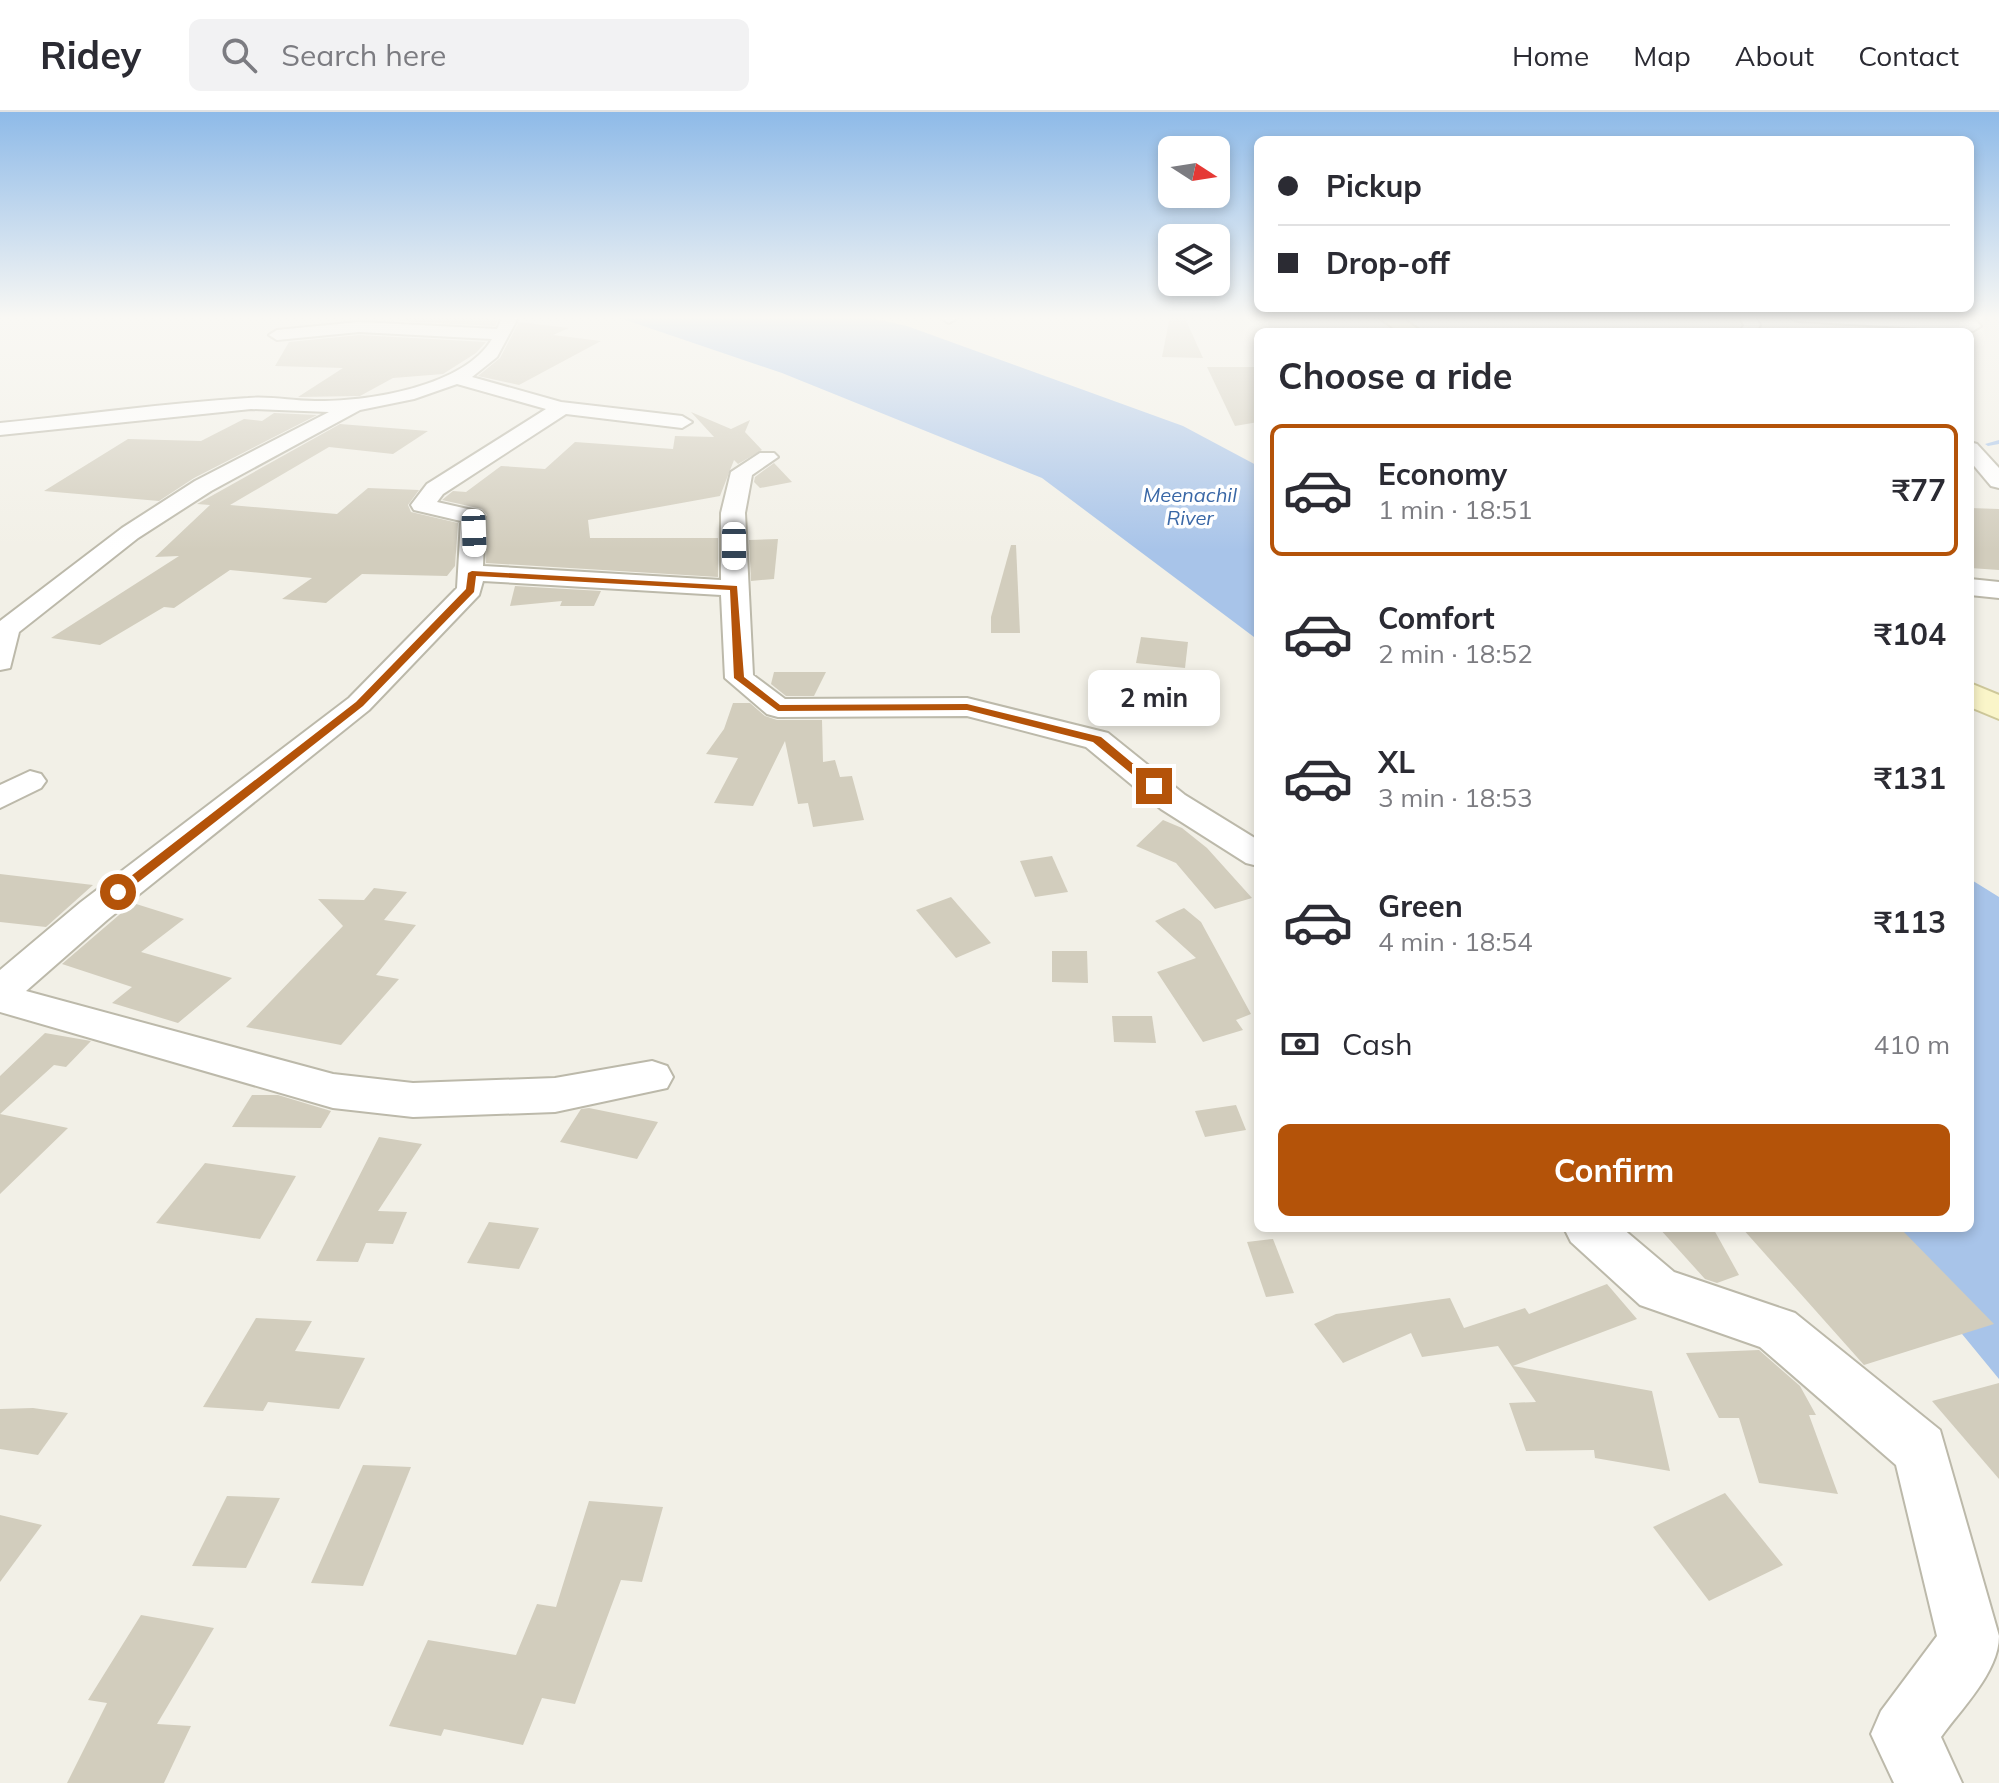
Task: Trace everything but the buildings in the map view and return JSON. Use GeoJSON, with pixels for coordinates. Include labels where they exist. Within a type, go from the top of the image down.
{"type":"FeatureCollection","features":[{"type":"Feature","properties":{"kind":"main road"},"geometry":{"type":"LineString","coordinates":[[1974,695],[1999,709]]}},
{"type":"Feature","properties":{"kind":"street"},"geometry":{"type":"LineString","coordinates":[[0,429],[251,403],[316,407],[358,405],[410,394]]}},
{"type":"Feature","properties":{"kind":"street"},"geometry":{"type":"LineString","coordinates":[[0,991],[94,911],[359,704],[470,590],[473,517],[422,505],[435,489],[559,410],[549,402],[518,394]]}},
{"type":"Feature","properties":{"kind":"street"},"geometry":{"type":"LineString","coordinates":[[0,662],[6,629],[130,533],[203,486],[358,405]]}},
{"type":"Feature","properties":{"kind":"street"},"geometry":{"type":"LineString","coordinates":[[555,407],[682,422]]}},
{"type":"Feature","properties":{"kind":"street"},"geometry":{"type":"LineString","coordinates":[[1974,439],[1994,439]]}},
{"type":"Feature","properties":{"kind":"street"},"geometry":{"type":"LineString","coordinates":[[1974,453],[1999,481]]}},
{"type":"Feature","properties":{"kind":"street"},"geometry":{"type":"LineString","coordinates":[[767,457],[742,472],[733,513],[739,678],[778,708],[967,707],[1097,740],[1173,802],[1254,853]]}},
{"type":"Feature","properties":{"kind":"street"},"geometry":{"type":"LineString","coordinates":[[472,573],[734,588]]}},
{"type":"Feature","properties":{"kind":"street"},"geometry":{"type":"LineString","coordinates":[[1974,587],[1999,590]]}},
{"type":"Feature","properties":{"kind":"street"},"geometry":{"type":"LineString","coordinates":[[0,798],[30,781]]}},
{"type":"Feature","properties":{"kind":"street"},"geometry":{"type":"LineString","coordinates":[[0,998],[333,1091],[413,1100],[555,1095],[652,1077]]}},
{"type":"Feature","properties":{"kind":"street"},"geometry":{"type":"LineString","coordinates":[[1593,1232],[1658,1289],[1777,1330],[1920,1449],[1970,1643],[1904,1734],[1929,1783]]}},
{"type":"Feature","properties":{"kind":"water","name":"Meenachil River"},"geometry":{"type":"Polygon","coordinates":[[[834,394],[1095,394],[1183,426],[1254,464],[1254,637],[1042,478],[834,394]]]}},
{"type":"Feature","properties":{"kind":"water"},"geometry":{"type":"Polygon","coordinates":[[[1974,881],[1999,897],[1999,1379],[1878,1232],[1974,1232],[1974,881]]]}},
{"type":"Feature","properties":{"kind":"waterway"},"geometry":{"type":"LineString","coordinates":[[1988,444],[1999,442]]}},
{"type":"Feature","properties":{"kind":"route"},"geometry":{"type":"LineString","coordinates":[[118,892],[359,704],[470,590],[472,573],[734,588],[739,678],[778,708],[967,707],[1097,740],[1154,786]]}}]}
